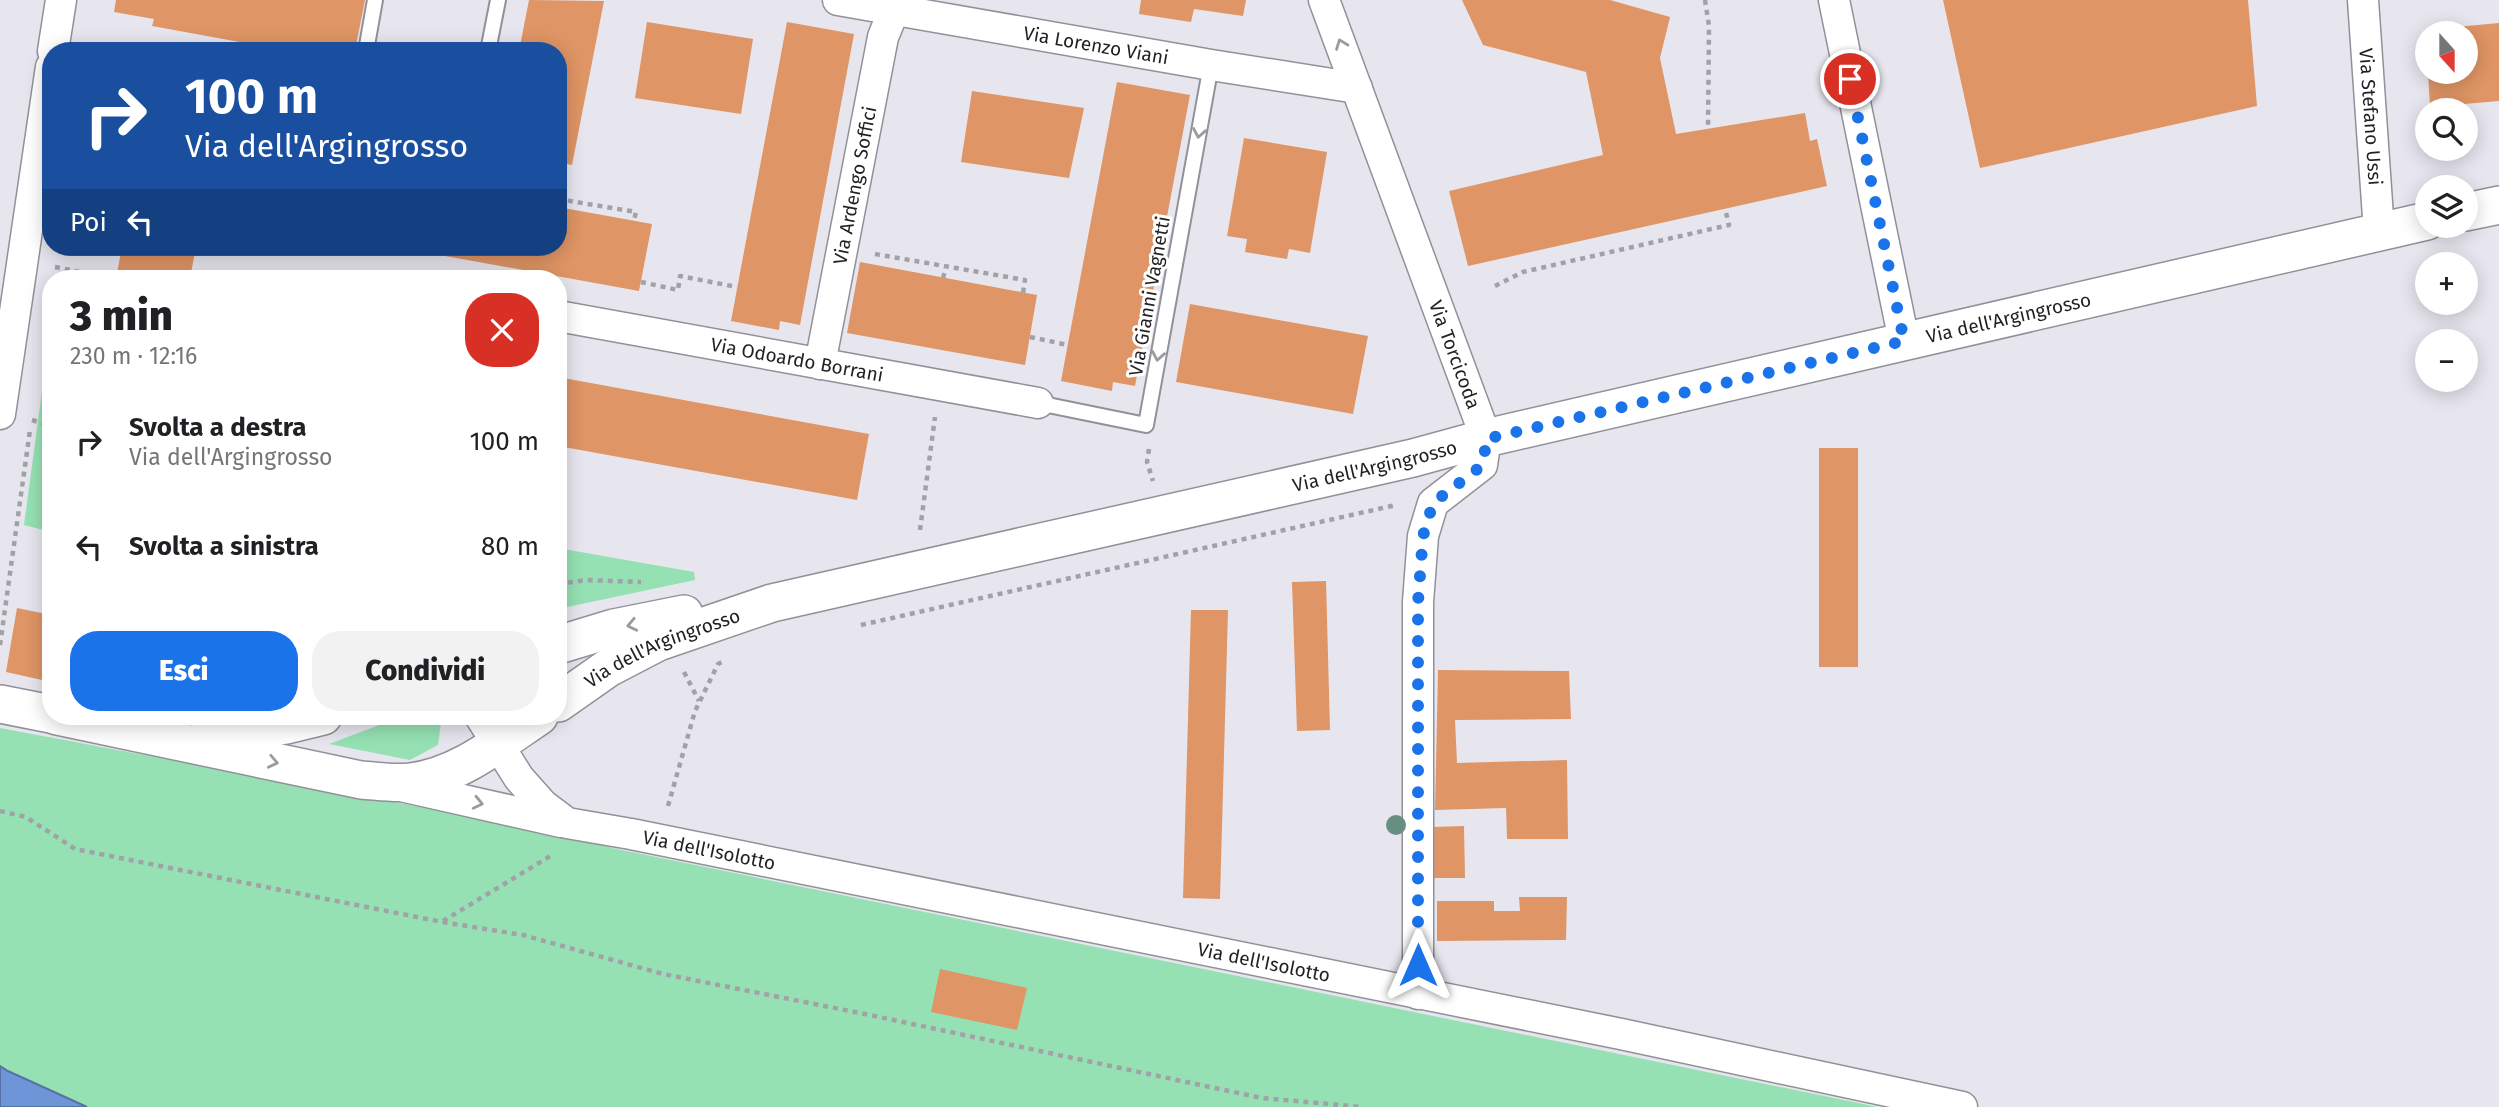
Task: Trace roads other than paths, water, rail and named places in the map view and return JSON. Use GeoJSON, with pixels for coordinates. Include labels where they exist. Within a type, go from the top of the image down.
{"type":"FeatureCollection","features":[{"type":"Feature","properties":{"kind":"street"},"geometry":{"type":"LineString","coordinates":[[54,42],[61,0]]}},
{"type":"Feature","properties":{"kind":"street","name":"Via Lorenzo Viani"},"geometry":{"type":"LineString","coordinates":[[838,0],[895,5],[1211,65],[1357,88]]}},
{"type":"Feature","properties":{"kind":"street","name":"Via Torcicoda"},"geometry":{"type":"LineString","coordinates":[[1324,0],[1486,439]]}},
{"type":"Feature","properties":{"kind":"street"},"geometry":{"type":"LineString","coordinates":[[1834,0],[1904,341]]}},
{"type":"Feature","properties":{"kind":"street","name":"Via Stefano Ussi"},"geometry":{"type":"LineString","coordinates":[[2363,0],[2379,232]]}},
{"type":"Feature","properties":{"kind":"street","name":"Via Ardengo Soffici"},"geometry":{"type":"LineString","coordinates":[[820,364],[883,37],[895,5]]}},
{"type":"Feature","properties":{"kind":"street"},"geometry":{"type":"LineString","coordinates":[[0,414],[42,128]]}},
{"type":"Feature","properties":{"kind":"street"},"geometry":{"type":"LineString","coordinates":[[2478,209],[2499,205]]}},
{"type":"Feature","properties":{"kind":"street","name":"Via dell'Argingrosso"},"geometry":{"type":"LineString","coordinates":[[567,642],[614,628],[663,618],[772,603],[1413,458],[1904,341],[2415,224]]}},
{"type":"Feature","properties":{"kind":"street","name":"Via Odoardo Borrani"},"geometry":{"type":"LineString","coordinates":[[567,318],[1038,403]]}},
{"type":"Feature","properties":{"kind":"street"},"geometry":{"type":"LineString","coordinates":[[1418,993],[1418,602],[1423,536],[1433,503],[1482,465],[1486,439]]}},
{"type":"Feature","properties":{"kind":"street","name":"Via dell'Argingrosso"},"geometry":{"type":"LineString","coordinates":[[567,697],[608,668],[658,642],[772,603]]}},
{"type":"Feature","properties":{"kind":"street"},"geometry":{"type":"LineString","coordinates":[[0,704],[42,713]]}},
{"type":"Feature","properties":{"kind":"street","name":"Via dell'Isolotto"},"geometry":{"type":"LineString","coordinates":[[99,725],[361,780],[387,782],[426,780],[457,768],[489,730],[529,791],[543,805],[565,836]]}},
{"type":"Feature","properties":{"kind":"street","name":"Via dell'Isolotto"},"geometry":{"type":"LineString","coordinates":[[182,743],[286,725]]}},
{"type":"Feature","properties":{"kind":"street"},"geometry":{"type":"LineString","coordinates":[[489,730],[507,725]]}},
{"type":"Feature","properties":{"kind":"street","name":"Via dell'Isolotto"},"geometry":{"type":"LineString","coordinates":[[387,782],[565,836],[631,834],[1418,993],[1962,1107]]}},
{"type":"Feature","properties":{"kind":"lane"},"geometry":{"type":"LineString","coordinates":[[368,42],[375,0]]}},
{"type":"Feature","properties":{"kind":"lane"},"geometry":{"type":"LineString","coordinates":[[490,42],[498,0]]}},
{"type":"Feature","properties":{"kind":"lane","name":"Via Gianni Vagnetti"},"geometry":{"type":"LineString","coordinates":[[1038,403],[1146,425],[1211,65]]}},
{"type":"Feature","properties":{"kind":"water"},"geometry":{"type":"Polygon","coordinates":[[[0,1066],[8,1071],[87,1107],[0,1107],[0,1066]]]}}]}
